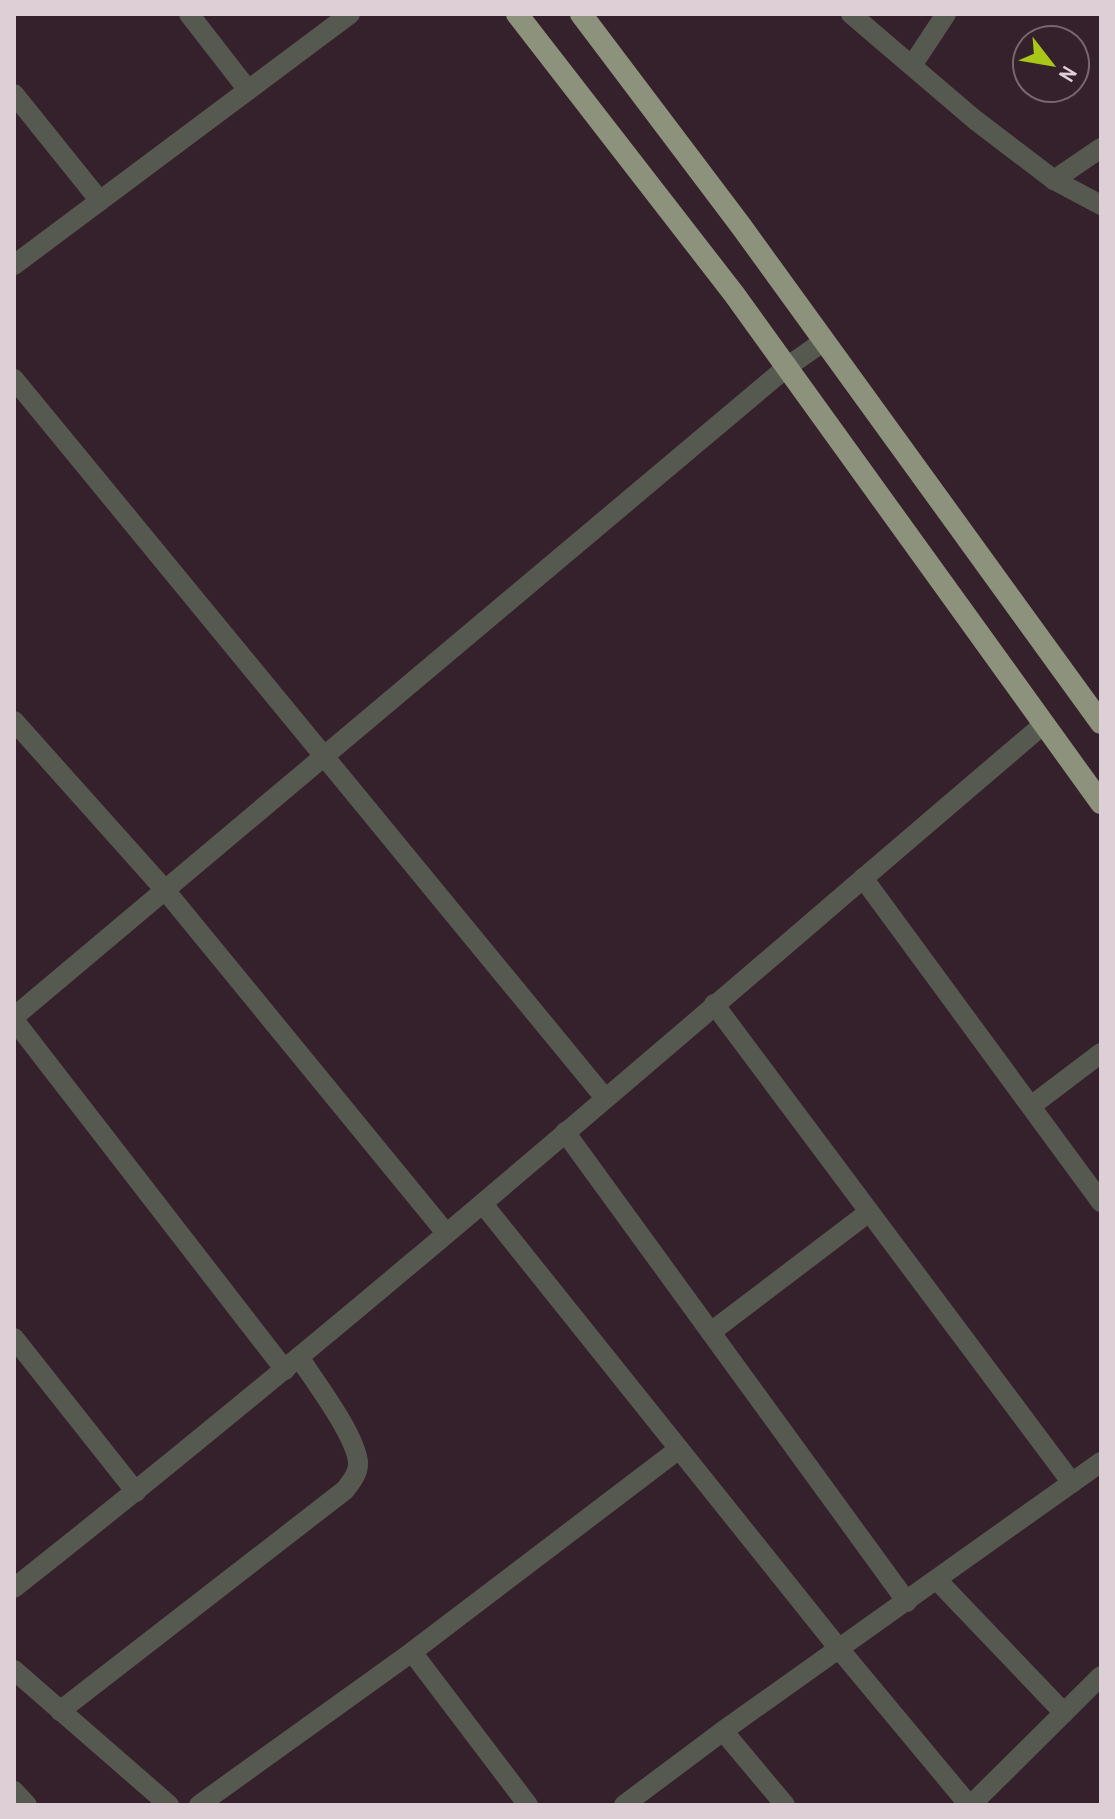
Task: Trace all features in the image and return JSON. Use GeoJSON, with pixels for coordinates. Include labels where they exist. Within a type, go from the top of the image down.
{"type":"FeatureCollection","features":[{"type":"Feature","properties":{"kind":"highway"},"geometry":{"type":"LineString","coordinates":[[517,14],[787,367],[1101,803]]}},
{"type":"Feature","properties":{"kind":"highway"},"geometry":{"type":"LineString","coordinates":[[581,14],[824,341],[1101,723]]}},
{"type":"Feature","properties":{"kind":"street"},"geometry":{"type":"LineString","coordinates":[[189,14],[248,90]]}},
{"type":"Feature","properties":{"kind":"street"},"geometry":{"type":"LineString","coordinates":[[14,265],[350,14]]}},
{"type":"Feature","properties":{"kind":"street"},"geometry":{"type":"LineString","coordinates":[[851,14],[974,119],[1054,180],[1101,205]]}},
{"type":"Feature","properties":{"kind":"street"},"geometry":{"type":"LineString","coordinates":[[913,64],[946,14]]}},
{"type":"Feature","properties":{"kind":"street"},"geometry":{"type":"LineString","coordinates":[[14,94],[100,201]]}},
{"type":"Feature","properties":{"kind":"street"},"geometry":{"type":"LineString","coordinates":[[1054,180],[1101,148]]}},
{"type":"Feature","properties":{"kind":"street"},"geometry":{"type":"LineString","coordinates":[[60,1711],[345,1490],[353,1480],[358,1462],[351,1440],[14,1018],[787,367],[824,341]]}},
{"type":"Feature","properties":{"kind":"street"},"geometry":{"type":"LineString","coordinates":[[14,379],[605,1098]]}},
{"type":"Feature","properties":{"kind":"street"},"geometry":{"type":"LineString","coordinates":[[14,721],[165,890],[446,1233]]}},
{"type":"Feature","properties":{"kind":"street"},"geometry":{"type":"LineString","coordinates":[[14,1588],[136,1492],[483,1204],[1044,724]]}},
{"type":"Feature","properties":{"kind":"street"},"geometry":{"type":"LineString","coordinates":[[863,878],[1101,1202]]}},
{"type":"Feature","properties":{"kind":"street"},"geometry":{"type":"LineString","coordinates":[[714,1004],[1072,1483]]}},
{"type":"Feature","properties":{"kind":"street"},"geometry":{"type":"LineString","coordinates":[[1031,1106],[1101,1053]]}},
{"type":"Feature","properties":{"kind":"street"},"geometry":{"type":"LineString","coordinates":[[565,1132],[907,1602]]}},
{"type":"Feature","properties":{"kind":"street"},"geometry":{"type":"LineString","coordinates":[[483,1204],[840,1650],[970,1805],[1101,1676]]}},
{"type":"Feature","properties":{"kind":"street"},"geometry":{"type":"LineString","coordinates":[[711,1332],[869,1212]]}},
{"type":"Feature","properties":{"kind":"street"},"geometry":{"type":"LineString","coordinates":[[14,1338],[136,1492]]}},
{"type":"Feature","properties":{"kind":"street"},"geometry":{"type":"LineString","coordinates":[[199,1805],[412,1652],[679,1449]]}},
{"type":"Feature","properties":{"kind":"street"},"geometry":{"type":"LineString","coordinates":[[624,1805],[1101,1462]]}},
{"type":"Feature","properties":{"kind":"street"},"geometry":{"type":"LineString","coordinates":[[937,1580],[1064,1713]]}},
{"type":"Feature","properties":{"kind":"street"},"geometry":{"type":"LineString","coordinates":[[412,1652],[528,1805]]}},
{"type":"Feature","properties":{"kind":"street"},"geometry":{"type":"LineString","coordinates":[[14,1670],[169,1805]]}},
{"type":"Feature","properties":{"kind":"street"},"geometry":{"type":"LineString","coordinates":[[723,1731],[785,1805]]}}]}
